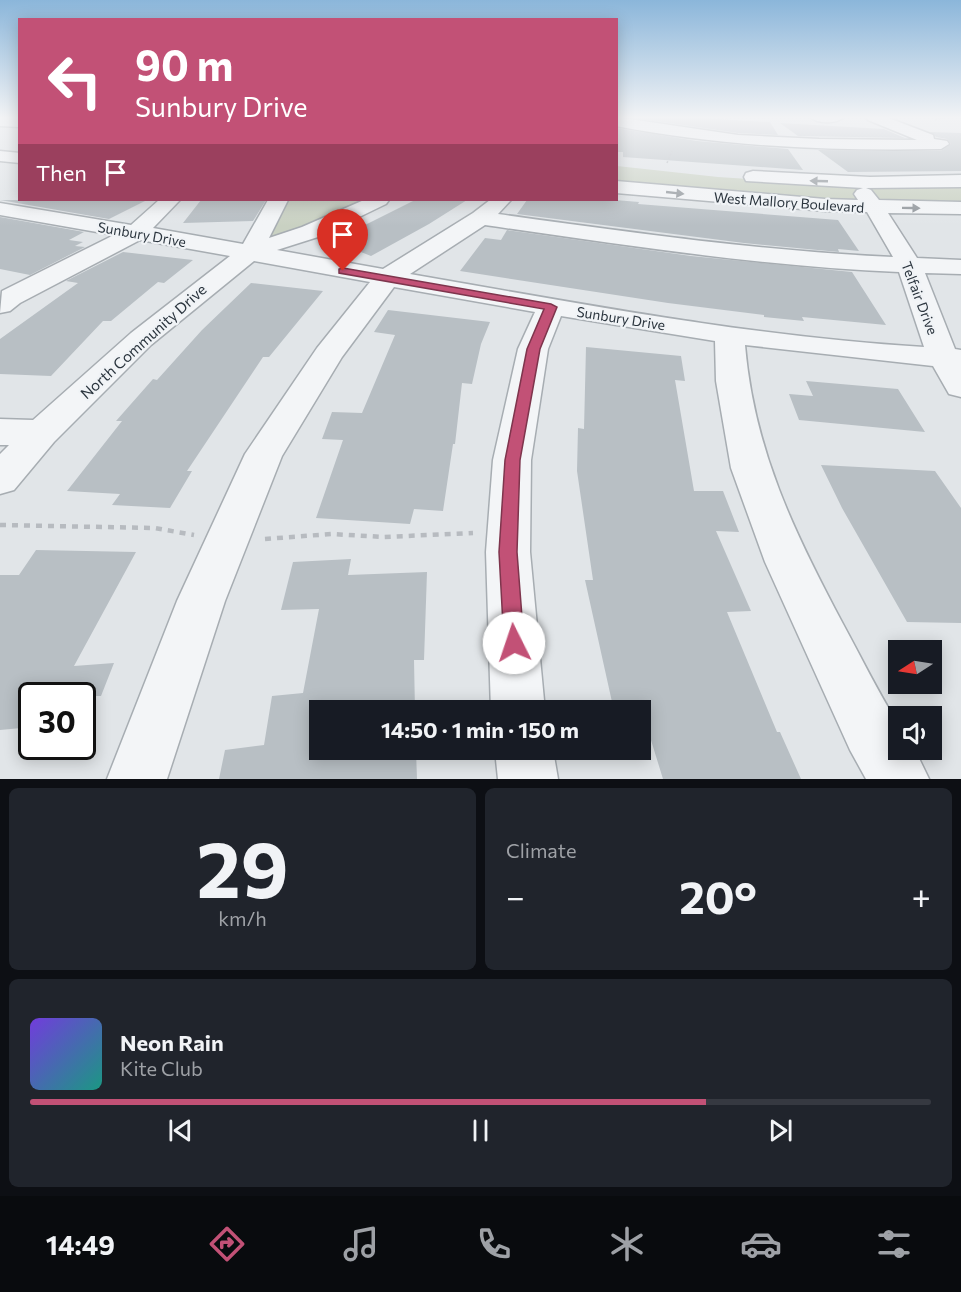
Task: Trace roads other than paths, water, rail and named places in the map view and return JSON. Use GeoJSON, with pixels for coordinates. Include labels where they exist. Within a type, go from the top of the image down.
{"type":"FeatureCollection","features":[{"type":"Feature","properties":{"kind":"street"},"geometry":{"type":"LineString","coordinates":[[0,156],[18,158]]}},
{"type":"Feature","properties":{"kind":"street"},"geometry":{"type":"LineString","coordinates":[[739,177],[855,182],[961,181]]}},
{"type":"Feature","properties":{"kind":"street","name":"Telfair Drive"},"geometry":{"type":"LineString","coordinates":[[855,182],[874,207],[910,266],[928,321],[953,358],[961,387]]}},
{"type":"Feature","properties":{"kind":"street","name":"West Mallory Boulevard"},"geometry":{"type":"LineString","coordinates":[[618,187],[728,199],[874,207],[961,208]]}},
{"type":"Feature","properties":{"kind":"street"},"geometry":{"type":"LineString","coordinates":[[4,299],[135,233],[169,201]]}},
{"type":"Feature","properties":{"kind":"street","name":"North Community Drive"},"geometry":{"type":"LineString","coordinates":[[0,479],[41,433],[141,339],[250,252],[277,201]]}},
{"type":"Feature","properties":{"kind":"street"},"geometry":{"type":"LineString","coordinates":[[250,252],[310,232],[378,201]]}},
{"type":"Feature","properties":{"kind":"street","name":"Sunbury Drive"},"geometry":{"type":"LineString","coordinates":[[0,209],[551,307],[730,334],[864,351],[953,358]]}},
{"type":"Feature","properties":{"kind":"street"},"geometry":{"type":"LineString","coordinates":[[137,779],[201,601],[264,454],[328,355],[387,278],[491,209],[701,249],[818,261],[961,267]]}},
{"type":"Feature","properties":{"kind":"street"},"geometry":{"type":"LineString","coordinates":[[517,700],[508,552],[512,460],[533,349],[551,307]]}},
{"type":"Feature","properties":{"kind":"street"},"geometry":{"type":"LineString","coordinates":[[730,334],[732,381],[750,468],[787,562],[870,730],[899,779]]}},
{"type":"Feature","properties":{"kind":"street"},"geometry":{"type":"LineString","coordinates":[[0,432],[41,433]]}},
{"type":"Feature","properties":{"kind":"street"},"geometry":{"type":"LineString","coordinates":[[525,760],[528,779]]}}]}
